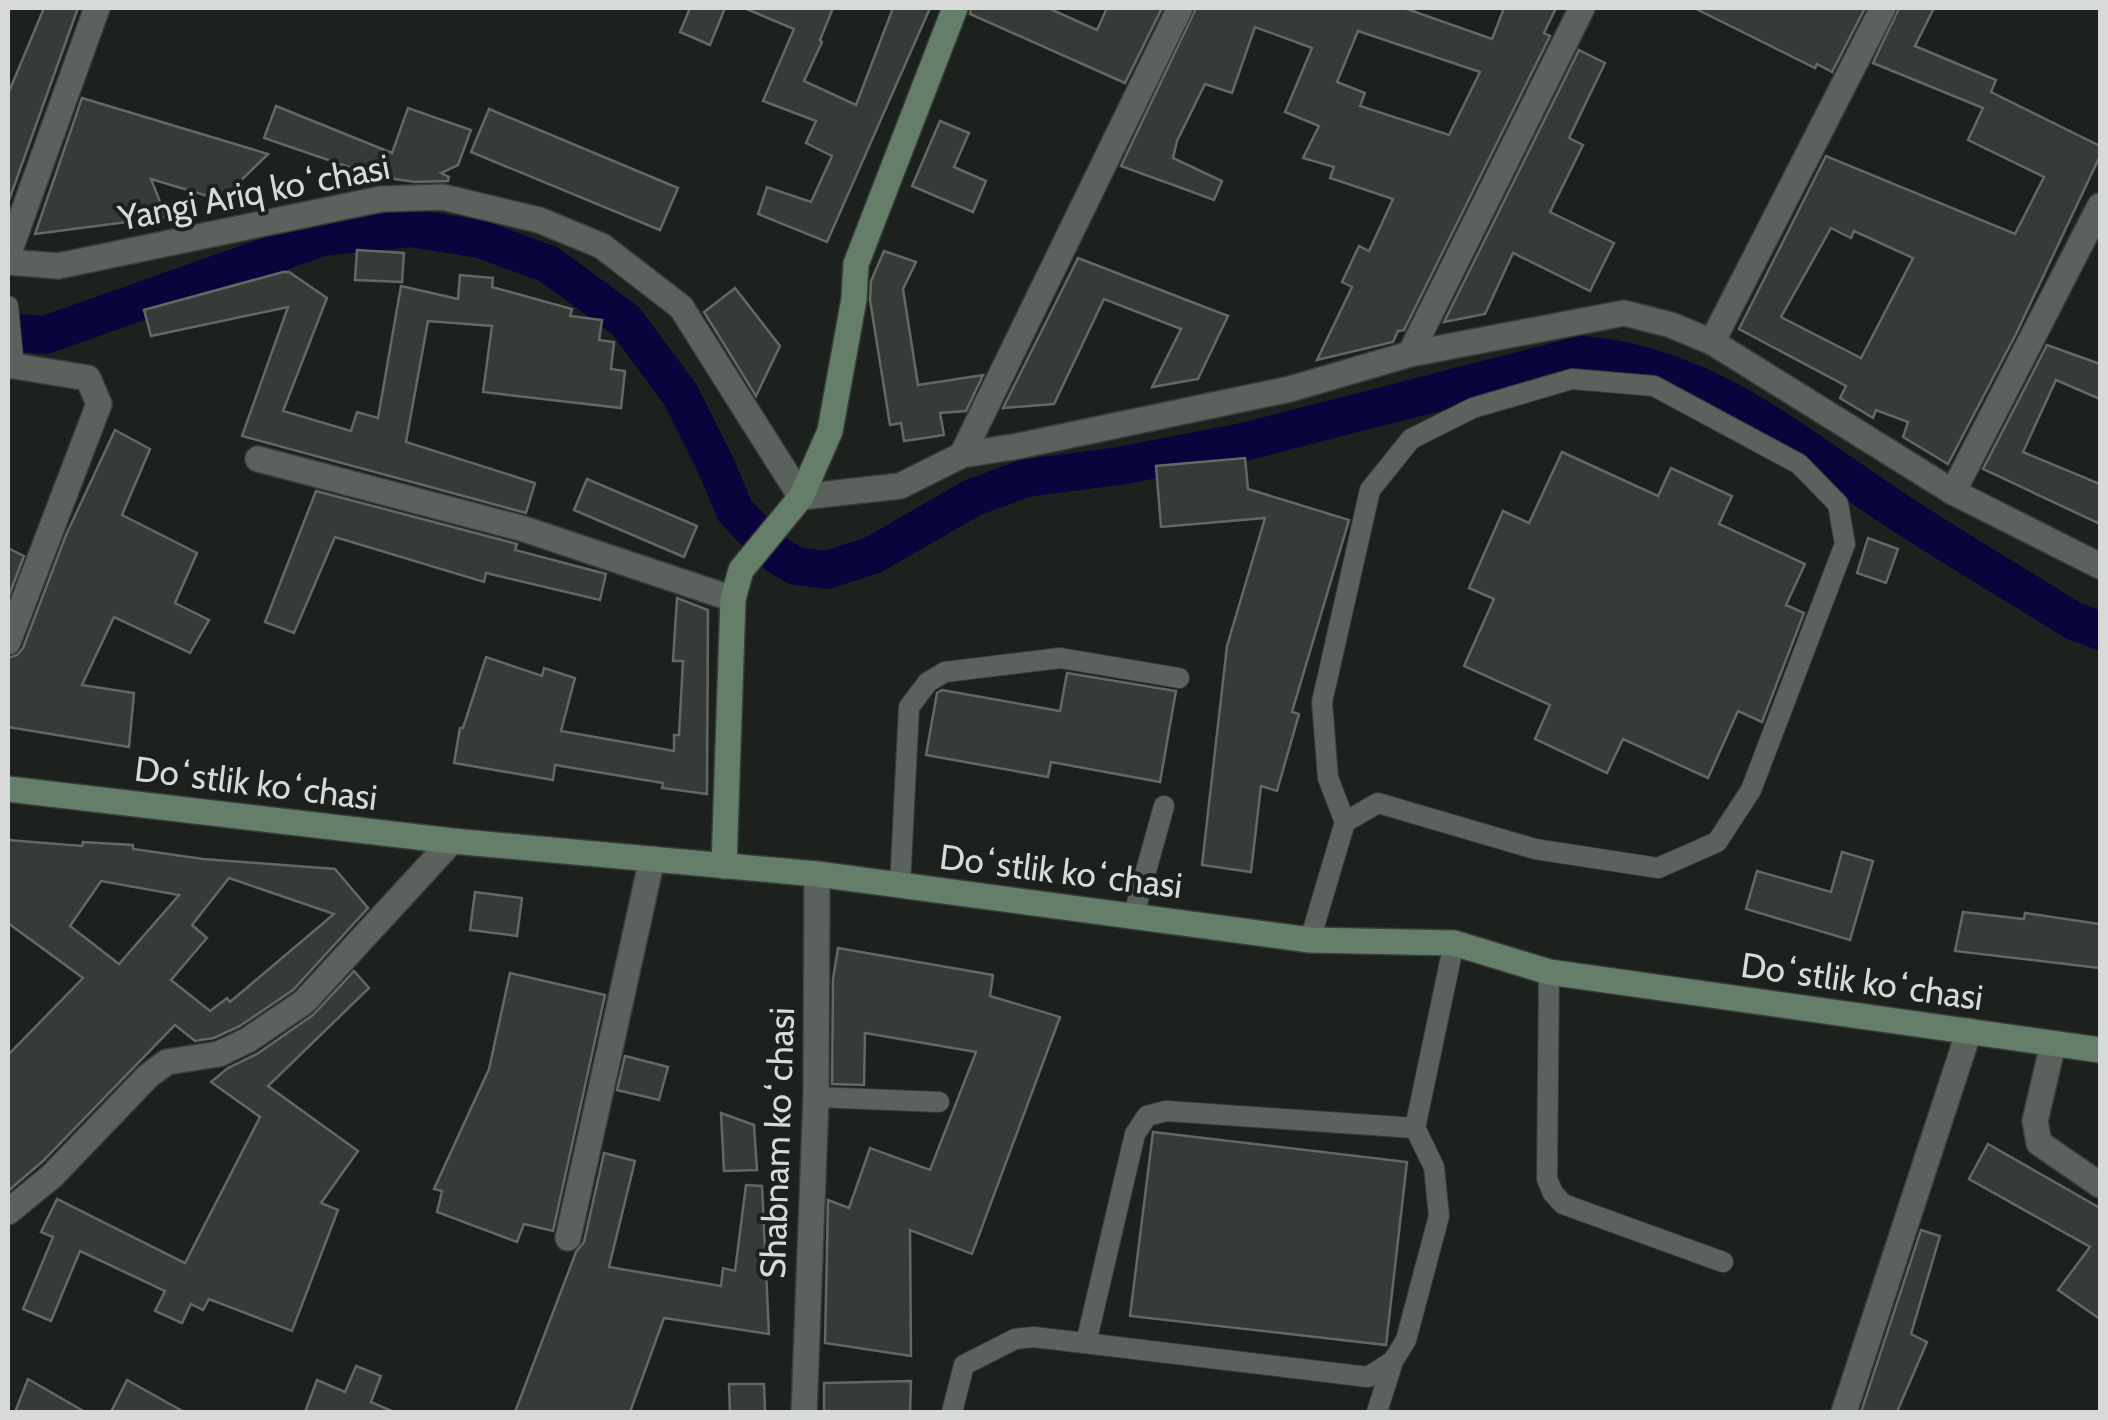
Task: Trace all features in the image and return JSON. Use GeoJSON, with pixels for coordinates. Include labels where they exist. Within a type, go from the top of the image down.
{"type":"FeatureCollection","features":[{"type":"Feature","properties":{"kind":"street"},"geometry":{"type":"LineString","coordinates":[[8,259],[98,8]]}},
{"type":"Feature","properties":{"kind":"street"},"geometry":{"type":"LineString","coordinates":[[724,866],[734,600],[741,570],[801,497],[830,431],[854,299],[856,264],[955,8]]}},
{"type":"Feature","properties":{"kind":"street"},"geometry":{"type":"LineString","coordinates":[[962,454],[1180,8]]}},
{"type":"Feature","properties":{"kind":"street"},"geometry":{"type":"LineString","coordinates":[[1410,354],[1582,8]]}},
{"type":"Feature","properties":{"kind":"street"},"geometry":{"type":"LineString","coordinates":[[1712,342],[1883,8]]}},
{"type":"Feature","properties":{"kind":"street","name":"Yangi Ariq koʻchasi"},"geometry":{"type":"LineString","coordinates":[[8,259],[58,266],[380,199],[442,197],[539,220],[602,246],[681,307],[801,497]]}},
{"type":"Feature","properties":{"kind":"street"},"geometry":{"type":"LineString","coordinates":[[1953,492],[2100,206]]}},
{"type":"Feature","properties":{"kind":"street"},"geometry":{"type":"LineString","coordinates":[[801,497],[900,486],[962,454],[1018,446],[1290,389],[1410,354],[1624,312],[1712,342],[1953,492],[2100,566]]}},
{"type":"Feature","properties":{"kind":"street"},"geometry":{"type":"LineString","coordinates":[[8,642],[100,404],[88,378],[12,362]]}},
{"type":"Feature","properties":{"kind":"street"},"geometry":{"type":"LineString","coordinates":[[258,459],[524,529],[734,600]]}},
{"type":"Feature","properties":{"kind":"street","name":"Doʻstlik koʻchasi"},"geometry":{"type":"LineString","coordinates":[[8,790],[452,841],[817,874],[1310,940],[1454,944],[1549,972],[2100,1050]]}},
{"type":"Feature","properties":{"kind":"street"},"geometry":{"type":"LineString","coordinates":[[8,1212],[52,1176],[148,1076],[167,1062],[220,1054],[304,1002],[452,841]]}},
{"type":"Feature","properties":{"kind":"street"},"geometry":{"type":"LineString","coordinates":[[568,1238],[652,859]]}},
{"type":"Feature","properties":{"kind":"street","name":"Shabnam koʻchasi"},"geometry":{"type":"LineString","coordinates":[[804,1412],[816,1098],[817,874]]}},
{"type":"Feature","properties":{"kind":"street"},"geometry":{"type":"LineString","coordinates":[[1844,1412],[1969,1031]]}},
{"type":"Feature","properties":{"kind":"street"},"geometry":{"type":"LineString","coordinates":[[2053,1044],[2034,1121],[2039,1143],[2100,1185]]}},
{"type":"Feature","properties":{"kind":"lane"},"geometry":{"type":"LineString","coordinates":[[8,306],[12,362]]}},
{"type":"Feature","properties":{"kind":"lane"},"geometry":{"type":"LineString","coordinates":[[1310,940],[1345,822],[1328,778],[1322,702],[1370,490],[1411,439],[1473,408],[1572,379],[1654,386],[1799,464],[1838,504],[1846,544],[1752,790],[1717,842],[1658,868],[1534,849],[1378,803],[1345,822]]}},
{"type":"Feature","properties":{"kind":"lane"},"geometry":{"type":"LineString","coordinates":[[900,886],[909,707],[928,682],[946,672],[1060,658],[1179,678]]}},
{"type":"Feature","properties":{"kind":"lane"},"geometry":{"type":"LineString","coordinates":[[1134,914],[1164,806]]}},
{"type":"Feature","properties":{"kind":"lane"},"geometry":{"type":"LineString","coordinates":[[1377,1412],[1393,1361],[1406,1340],[1439,1216],[1434,1167],[1415,1128],[1454,944]]}},
{"type":"Feature","properties":{"kind":"lane"},"geometry":{"type":"LineString","coordinates":[[1549,972],[1547,1179],[1553,1194],[1563,1204],[1723,1262]]}},
{"type":"Feature","properties":{"kind":"lane"},"geometry":{"type":"LineString","coordinates":[[816,1098],[940,1102]]}},
{"type":"Feature","properties":{"kind":"lane"},"geometry":{"type":"LineString","coordinates":[[1086,1343],[1136,1134],[1148,1116],[1166,1111],[1415,1128]]}},
{"type":"Feature","properties":{"kind":"lane"},"geometry":{"type":"LineString","coordinates":[[952,1412],[964,1366],[1015,1339],[1034,1337],[1368,1377],[1393,1361]]}},
{"type":"Feature","properties":{"kind":"building"},"geometry":{"type":"Polygon","coordinates":[[[44,8],[78,8],[8,203],[8,94],[44,8]]]}},
{"type":"Feature","properties":{"kind":"building"},"geometry":{"type":"Polygon","coordinates":[[[690,8],[725,8],[710,45],[680,32],[690,8]]]}},
{"type":"Feature","properties":{"kind":"building"},"geometry":{"type":"Polygon","coordinates":[[[744,8],[833,8],[804,81],[856,105],[893,8],[930,8],[827,242],[758,214],[767,187],[811,202],[832,156],[806,143],[816,121],[763,101],[794,29],[744,8]]]}},
{"type":"Feature","properties":{"kind":"building"},"geometry":{"type":"Polygon","coordinates":[[[971,8],[1048,8],[1097,30],[1107,8],[1162,8],[1125,83],[970,14],[971,8]]]}},
{"type":"Feature","properties":{"kind":"building"},"geometry":{"type":"Polygon","coordinates":[[[1196,8],[1404,8],[1492,39],[1504,8],[1556,8],[1544,33],[1550,36],[1404,330],[1398,331],[1393,342],[1317,360],[1352,287],[1342,282],[1359,246],[1369,251],[1393,199],[1330,178],[1334,167],[1303,158],[1319,126],[1285,112],[1312,48],[1255,27],[1232,93],[1205,84],[1177,141],[1173,158],[1222,181],[1214,200],[1121,166],[1196,8]],[[1358,31],[1337,82],[1365,93],[1360,106],[1449,135],[1480,72],[1358,31]]]}},
{"type":"Feature","properties":{"kind":"building"},"geometry":{"type":"Polygon","coordinates":[[[1694,8],[1865,8],[1832,72],[1817,64],[1815,68],[1694,8]]]}},
{"type":"Feature","properties":{"kind":"building"},"geometry":{"type":"Polygon","coordinates":[[[1899,8],[1934,8],[1915,46],[1996,80],[1991,92],[2100,146],[2100,156],[2016,334],[1948,464],[1903,437],[1908,422],[1876,410],[1873,418],[1840,398],[1846,386],[1739,329],[1826,156],[2015,234],[2044,177],[1968,140],[1983,108],[1873,63],[1899,8]],[[1831,228],[1781,317],[1861,358],[1913,258],[1854,231],[1851,238],[1831,228]]]}},
{"type":"Feature","properties":{"kind":"building"},"geometry":{"type":"Polygon","coordinates":[[[1579,50],[1605,63],[1569,138],[1583,145],[1550,212],[1614,243],[1590,291],[1513,253],[1485,314],[1444,322],[1579,50]]]}},
{"type":"Feature","properties":{"kind":"building"},"geometry":{"type":"Polygon","coordinates":[[[82,98],[268,154],[221,200],[151,179],[166,217],[35,234],[82,98]]]}},
{"type":"Feature","properties":{"kind":"building"},"geometry":{"type":"Polygon","coordinates":[[[276,106],[392,153],[408,108],[471,130],[458,165],[441,173],[449,177],[448,181],[415,182],[375,176],[264,138],[276,106]]]}},
{"type":"Feature","properties":{"kind":"building"},"geometry":{"type":"Polygon","coordinates":[[[489,109],[678,188],[660,230],[471,152],[489,109]]]}},
{"type":"Feature","properties":{"kind":"building"},"geometry":{"type":"Polygon","coordinates":[[[940,121],[969,133],[954,167],[986,181],[973,212],[912,186],[940,121]]]}},
{"type":"Feature","properties":{"kind":"building"},"geometry":{"type":"Polygon","coordinates":[[[357,250],[404,253],[402,282],[355,280],[357,250]]]}},
{"type":"Feature","properties":{"kind":"building"},"geometry":{"type":"Polygon","coordinates":[[[884,251],[916,262],[903,289],[918,385],[983,375],[966,411],[940,413],[944,435],[904,441],[901,423],[890,425],[870,300],[871,281],[884,251]]]}},
{"type":"Feature","properties":{"kind":"building"},"geometry":{"type":"Polygon","coordinates":[[[1078,258],[1228,316],[1198,379],[1152,387],[1181,329],[1104,299],[1054,404],[1003,408],[1078,258]]]}},
{"type":"Feature","properties":{"kind":"building"},"geometry":{"type":"Polygon","coordinates":[[[289,272],[327,298],[283,411],[351,431],[357,412],[378,418],[401,286],[458,299],[460,275],[493,278],[492,287],[572,309],[570,316],[602,320],[599,340],[614,342],[611,369],[625,371],[621,408],[483,392],[492,326],[428,321],[406,442],[535,483],[526,513],[242,436],[288,307],[151,336],[144,310],[289,272]]]}},
{"type":"Feature","properties":{"kind":"building"},"geometry":{"type":"Polygon","coordinates":[[[735,288],[780,346],[756,396],[704,312],[735,288]]]}},
{"type":"Feature","properties":{"kind":"building"},"geometry":{"type":"Polygon","coordinates":[[[2047,345],[2100,364],[2100,399],[2056,380],[2023,452],[2100,484],[2100,524],[1983,469],[2047,345]]]}},
{"type":"Feature","properties":{"kind":"building"},"geometry":{"type":"Polygon","coordinates":[[[115,430],[150,449],[122,515],[197,553],[175,603],[209,620],[190,653],[114,617],[82,685],[134,693],[129,747],[8,727],[8,658],[23,648],[66,535],[115,430]]]}},
{"type":"Feature","properties":{"kind":"building"},"geometry":{"type":"Polygon","coordinates":[[[1562,452],[1658,496],[1671,468],[1732,496],[1719,524],[1805,564],[1786,605],[1804,613],[1762,722],[1738,711],[1708,778],[1623,739],[1607,773],[1535,739],[1550,705],[1464,666],[1494,599],[1469,588],[1503,511],[1529,523],[1562,452]]]}},
{"type":"Feature","properties":{"kind":"building"},"geometry":{"type":"Polygon","coordinates":[[[1245,458],[1248,489],[1349,520],[1292,712],[1299,714],[1277,791],[1261,786],[1251,872],[1202,865],[1227,646],[1265,518],[1161,527],[1156,466],[1245,458]]]}},
{"type":"Feature","properties":{"kind":"building"},"geometry":{"type":"Polygon","coordinates":[[[587,479],[697,526],[684,557],[574,510],[587,479]]]}},
{"type":"Feature","properties":{"kind":"building"},"geometry":{"type":"Polygon","coordinates":[[[316,491],[517,544],[515,550],[606,574],[600,600],[486,573],[484,582],[335,537],[294,633],[265,622],[316,491]]]}},
{"type":"Feature","properties":{"kind":"building"},"geometry":{"type":"Polygon","coordinates":[[[1868,538],[1898,549],[1886,583],[1857,573],[1868,538]]]}},
{"type":"Feature","properties":{"kind":"building"},"geometry":{"type":"Polygon","coordinates":[[[8,548],[24,556],[8,598],[8,548]]]}},
{"type":"Feature","properties":{"kind":"building"},"geometry":{"type":"Polygon","coordinates":[[[677,598],[708,610],[707,794],[555,765],[553,780],[454,763],[460,728],[486,657],[542,676],[544,668],[575,678],[561,731],[674,751],[674,735],[679,735],[683,661],[673,661],[677,598]]]}},
{"type":"Feature","properties":{"kind":"building"},"geometry":{"type":"Polygon","coordinates":[[[1067,673],[1176,691],[1160,782],[1051,762],[1048,777],[926,755],[937,693],[942,690],[1060,711],[1067,673]]]}},
{"type":"Feature","properties":{"kind":"building"},"geometry":{"type":"Polygon","coordinates":[[[8,840],[82,846],[83,842],[133,845],[133,849],[203,859],[335,869],[368,908],[293,990],[240,1026],[214,1038],[195,1041],[175,1025],[43,1161],[8,1191],[8,1055],[83,978],[8,923],[8,840]],[[229,878],[192,925],[207,938],[171,980],[210,1011],[227,998],[230,1002],[334,914],[229,878]],[[101,881],[70,926],[119,964],[179,895],[101,881]]]}},
{"type":"Feature","properties":{"kind":"building"},"geometry":{"type":"Polygon","coordinates":[[[1842,852],[1873,861],[1850,940],[1746,909],[1757,871],[1831,892],[1842,852]]]}},
{"type":"Feature","properties":{"kind":"building"},"geometry":{"type":"Polygon","coordinates":[[[475,892],[522,898],[517,936],[470,930],[475,892]]]}},
{"type":"Feature","properties":{"kind":"building"},"geometry":{"type":"Polygon","coordinates":[[[1963,912],[2024,919],[2025,913],[2100,924],[2100,968],[1955,951],[1963,912]]]}},
{"type":"Feature","properties":{"kind":"building"},"geometry":{"type":"Polygon","coordinates":[[[838,948],[993,975],[990,996],[1060,1017],[972,1254],[910,1230],[911,1356],[825,1343],[828,1200],[849,1208],[870,1148],[930,1170],[976,1052],[865,1033],[864,1085],[832,1084],[833,979],[838,948]]]}},
{"type":"Feature","properties":{"kind":"building"},"geometry":{"type":"Polygon","coordinates":[[[354,971],[369,988],[268,1086],[358,1151],[321,1203],[338,1210],[292,1331],[209,1299],[203,1310],[191,1304],[182,1323],[155,1311],[165,1291],[80,1251],[51,1321],[23,1309],[53,1237],[41,1232],[57,1199],[185,1263],[260,1117],[211,1082],[313,1015],[354,971]]]}},
{"type":"Feature","properties":{"kind":"building"},"geometry":{"type":"Polygon","coordinates":[[[510,973],[605,995],[553,1231],[524,1224],[517,1242],[437,1212],[442,1191],[434,1189],[489,1069],[510,973]]]}},
{"type":"Feature","properties":{"kind":"building"},"geometry":{"type":"Polygon","coordinates":[[[625,1056],[668,1067],[659,1100],[617,1090],[625,1056]]]}},
{"type":"Feature","properties":{"kind":"building"},"geometry":{"type":"Polygon","coordinates":[[[721,1113],[754,1125],[757,1170],[724,1171],[721,1113]]]}},
{"type":"Feature","properties":{"kind":"building"},"geometry":{"type":"Polygon","coordinates":[[[1153,1132],[1407,1162],[1386,1345],[1130,1316],[1153,1132]]]}},
{"type":"Feature","properties":{"kind":"building"},"geometry":{"type":"Polygon","coordinates":[[[1988,1144],[2100,1208],[2100,1319],[2058,1290],[2090,1247],[1969,1179],[1988,1144]]]}},
{"type":"Feature","properties":{"kind":"building"},"geometry":{"type":"Polygon","coordinates":[[[604,1153],[635,1161],[609,1267],[721,1286],[723,1268],[735,1271],[746,1185],[762,1186],[769,1334],[664,1318],[630,1412],[515,1412],[576,1252],[584,1242],[604,1153]]]}},
{"type":"Feature","properties":{"kind":"building"},"geometry":{"type":"Polygon","coordinates":[[[1921,1230],[1940,1236],[1911,1334],[1927,1342],[1897,1412],[1861,1412],[1921,1230]]]}},
{"type":"Feature","properties":{"kind":"building"},"geometry":{"type":"Polygon","coordinates":[[[356,1366],[381,1376],[371,1402],[394,1412],[305,1412],[317,1380],[345,1392],[356,1366]]]}},
{"type":"Feature","properties":{"kind":"building"},"geometry":{"type":"Polygon","coordinates":[[[28,1379],[85,1412],[15,1412],[28,1379]]]}},
{"type":"Feature","properties":{"kind":"building"},"geometry":{"type":"Polygon","coordinates":[[[127,1380],[184,1412],[111,1412],[127,1380]]]}},
{"type":"Feature","properties":{"kind":"building"},"geometry":{"type":"Polygon","coordinates":[[[911,1381],[910,1412],[824,1412],[824,1383],[911,1381]]]}},
{"type":"Feature","properties":{"kind":"building"},"geometry":{"type":"Polygon","coordinates":[[[729,1384],[764,1384],[765,1412],[730,1412],[729,1384]]]}},
{"type":"Feature","properties":{"kind":"waterway"},"geometry":{"type":"LineString","coordinates":[[8,332],[45,335],[322,237],[410,228],[480,239],[548,264],[625,320],[680,394],[735,511],[777,555],[796,566],[827,570],[873,555],[972,498],[1026,478],[1119,466],[1243,442],[1582,355],[1667,373],[1742,408],[1955,548],[2072,620],[2100,631]]}}]}
